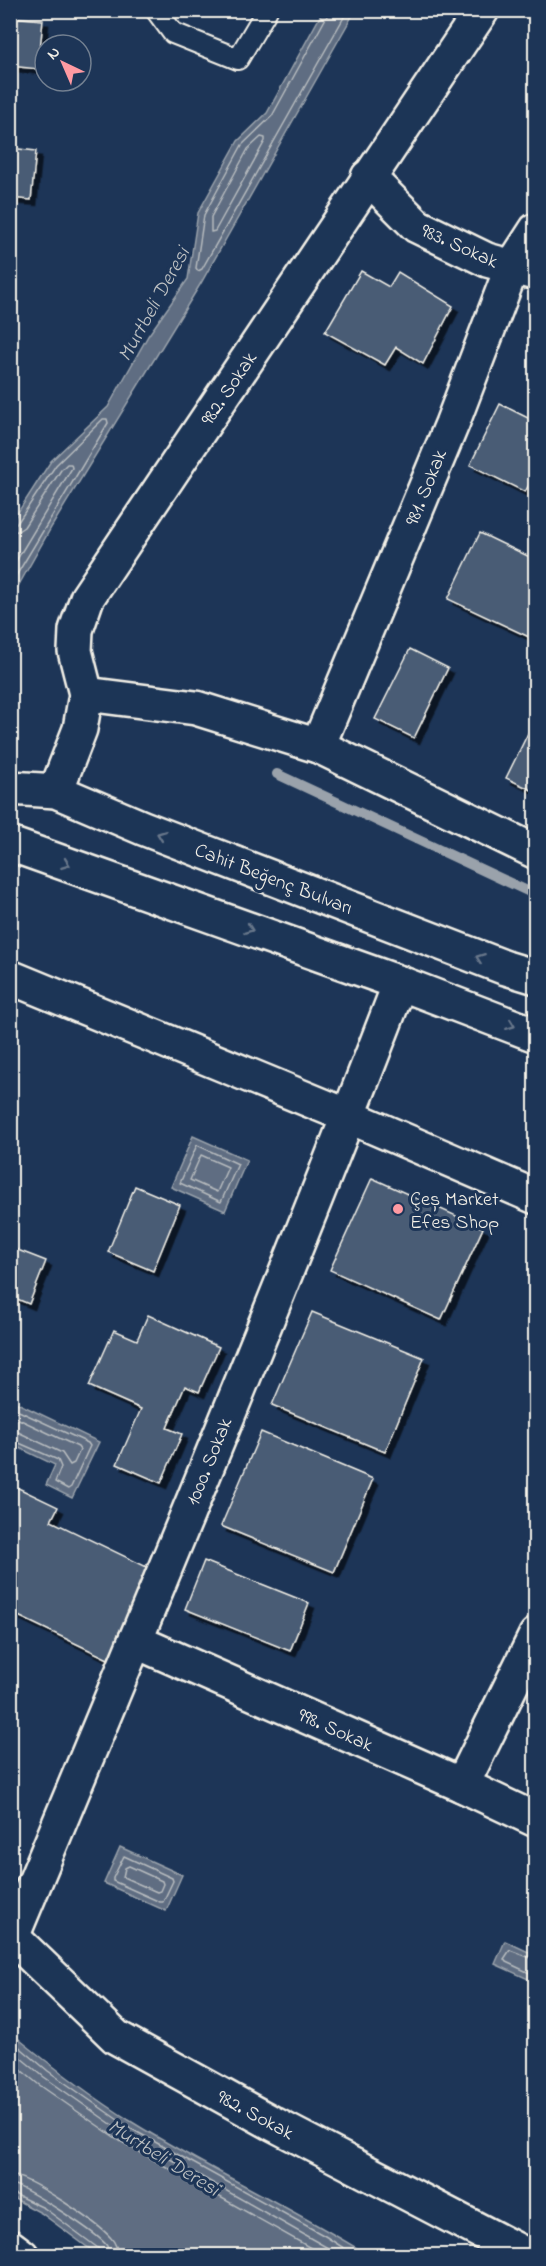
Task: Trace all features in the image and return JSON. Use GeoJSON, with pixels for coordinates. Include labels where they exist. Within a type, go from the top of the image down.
{"type":"FeatureCollection","features":[{"type":"Feature","properties":{"kind":"street","name":"982. Sokak"},"geometry":{"type":"LineString","coordinates":[[56,791],[80,729],[87,694],[75,651],[76,630],[87,598],[482,10]]}},
{"type":"Feature","properties":{"kind":"street","name":"983. Sokak"},"geometry":{"type":"LineString","coordinates":[[368,177],[417,226],[487,260],[524,270]]}},
{"type":"Feature","properties":{"kind":"street","name":"981. Sokak"},"geometry":{"type":"LineString","coordinates":[[318,746],[447,435],[524,270],[536,230]]}},
{"type":"Feature","properties":{"kind":"street"},"geometry":{"type":"LineString","coordinates":[[87,694],[196,708],[318,746],[536,852]]}},
{"type":"Feature","properties":{"kind":"street","name":"Cahit Beğenç Bulvarı"},"geometry":{"type":"LineString","coordinates":[[10,788],[56,791],[143,828],[495,964],[536,977]]}},
{"type":"Feature","properties":{"kind":"street"},"geometry":{"type":"LineString","coordinates":[[10,844],[400,983],[536,1035]]}},
{"type":"Feature","properties":{"kind":"street"},"geometry":{"type":"LineString","coordinates":[[10,977],[348,1116],[536,1197]]}},
{"type":"Feature","properties":{"kind":"street","name":"1000. Sokak"},"geometry":{"type":"LineString","coordinates":[[11,1936],[135,1641],[400,983]]}},
{"type":"Feature","properties":{"kind":"street"},"geometry":{"type":"LineString","coordinates":[[462,1785],[536,1635]]}},
{"type":"Feature","properties":{"kind":"street","name":"998. Sokak"},"geometry":{"type":"LineString","coordinates":[[135,1641],[536,1820]]}},
{"type":"Feature","properties":{"kind":"street","name":"982. Sokak"},"geometry":{"type":"LineString","coordinates":[[11,1936],[116,2037],[272,2123],[528,2256]]}},
{"type":"Feature","properties":{"kind":"street"},"geometry":{"type":"LineString","coordinates":[[10,2247],[22,2256]]}},
{"type":"Feature","properties":{"kind":"lane"},"geometry":{"type":"LineString","coordinates":[[156,10],[173,33],[238,59],[267,10]]}},
{"type":"Feature","properties":{"kind":"water"},"geometry":{"type":"Polygon","coordinates":[[[323,11],[355,11],[201,283],[52,526],[11,599],[11,523],[51,461],[108,407],[148,336],[188,279],[198,213],[238,141],[267,113],[323,11]]]}},
{"type":"Feature","properties":{"kind":"water"},"geometry":{"type":"Polygon","coordinates":[[[193,1136],[247,1160],[225,1211],[171,1187],[193,1136]]]}},
{"type":"Feature","properties":{"kind":"water"},"geometry":{"type":"Polygon","coordinates":[[[13,1401],[99,1442],[72,1498],[46,1485],[55,1465],[11,1444],[11,1405],[13,1401]]]}},
{"type":"Feature","properties":{"kind":"water"},"geometry":{"type":"Polygon","coordinates":[[[120,1847],[182,1875],[166,1911],[104,1883],[120,1847]]]}},
{"type":"Feature","properties":{"kind":"water"},"geometry":{"type":"Polygon","coordinates":[[[505,1941],[535,1955],[535,1982],[495,1964],[505,1941]]]}},
{"type":"Feature","properties":{"kind":"water","name":"Murtbeli Deresi"},"geometry":{"type":"Polygon","coordinates":[[[10,2032],[70,2079],[132,2122],[368,2255],[98,2255],[41,2213],[11,2197],[10,2032]]]}},
{"type":"Feature","properties":{"kind":"building"},"geometry":{"type":"Polygon","coordinates":[[[10,17],[43,20],[42,33],[33,33],[33,68],[10,66],[10,17]]]}},
{"type":"Feature","properties":{"kind":"building"},"geometry":{"type":"Polygon","coordinates":[[[10,148],[36,151],[31,200],[10,198],[10,148]]]}},
{"type":"Feature","properties":{"kind":"building"},"geometry":{"type":"Polygon","coordinates":[[[361,271],[389,287],[398,272],[453,306],[423,364],[396,347],[385,365],[325,332],[361,271]]]}},
{"type":"Feature","properties":{"kind":"building"},"geometry":{"type":"Polygon","coordinates":[[[500,404],[536,422],[536,472],[525,492],[470,465],[500,404]]]}},
{"type":"Feature","properties":{"kind":"building"},"geometry":{"type":"Polygon","coordinates":[[[480,533],[536,560],[536,624],[529,637],[448,599],[480,533]]]}},
{"type":"Feature","properties":{"kind":"building"},"geometry":{"type":"Polygon","coordinates":[[[410,649],[448,668],[414,738],[375,719],[410,649]]]}},
{"type":"Feature","properties":{"kind":"building"},"geometry":{"type":"Polygon","coordinates":[[[536,717],[536,792],[506,778],[536,717]]]}},
{"type":"Feature","properties":{"kind":"building"},"geometry":{"type":"Polygon","coordinates":[[[372,1178],[483,1228],[441,1320],[330,1270],[372,1178]]]}},
{"type":"Feature","properties":{"kind":"building"},"geometry":{"type":"Polygon","coordinates":[[[135,1186],[180,1205],[153,1271],[108,1252],[135,1186]]]}},
{"type":"Feature","properties":{"kind":"building"},"geometry":{"type":"Polygon","coordinates":[[[10,1247],[46,1261],[29,1304],[10,1296],[10,1247]]]}},
{"type":"Feature","properties":{"kind":"building"},"geometry":{"type":"Polygon","coordinates":[[[312,1312],[424,1358],[385,1452],[272,1405],[312,1312]]]}},
{"type":"Feature","properties":{"kind":"building"},"geometry":{"type":"Polygon","coordinates":[[[148,1315],[219,1347],[199,1392],[185,1386],[167,1428],[182,1434],[161,1483],[117,1464],[141,1409],[89,1386],[114,1330],[137,1340],[148,1315]]]}},
{"type":"Feature","properties":{"kind":"building"},"geometry":{"type":"Polygon","coordinates":[[[261,1432],[373,1479],[334,1572],[221,1526],[261,1432]]]}},
{"type":"Feature","properties":{"kind":"building"},"geometry":{"type":"Polygon","coordinates":[[[12,1485],[58,1507],[51,1521],[151,1569],[108,1659],[10,1612],[12,1485]]]}},
{"type":"Feature","properties":{"kind":"building"},"geometry":{"type":"Polygon","coordinates":[[[204,1561],[309,1603],[290,1651],[185,1609],[204,1561]]]}},
{"type":"Feature","properties":{"kind":"waterway"},"geometry":{"type":"LineString","coordinates":[[277,774],[536,895]]}},
{"type":"Feature","properties":{"kind":"place","name":"Çeș Market Efes Shop"},"geometry":{"type":"Point","coordinates":[398,1209]}}]}
